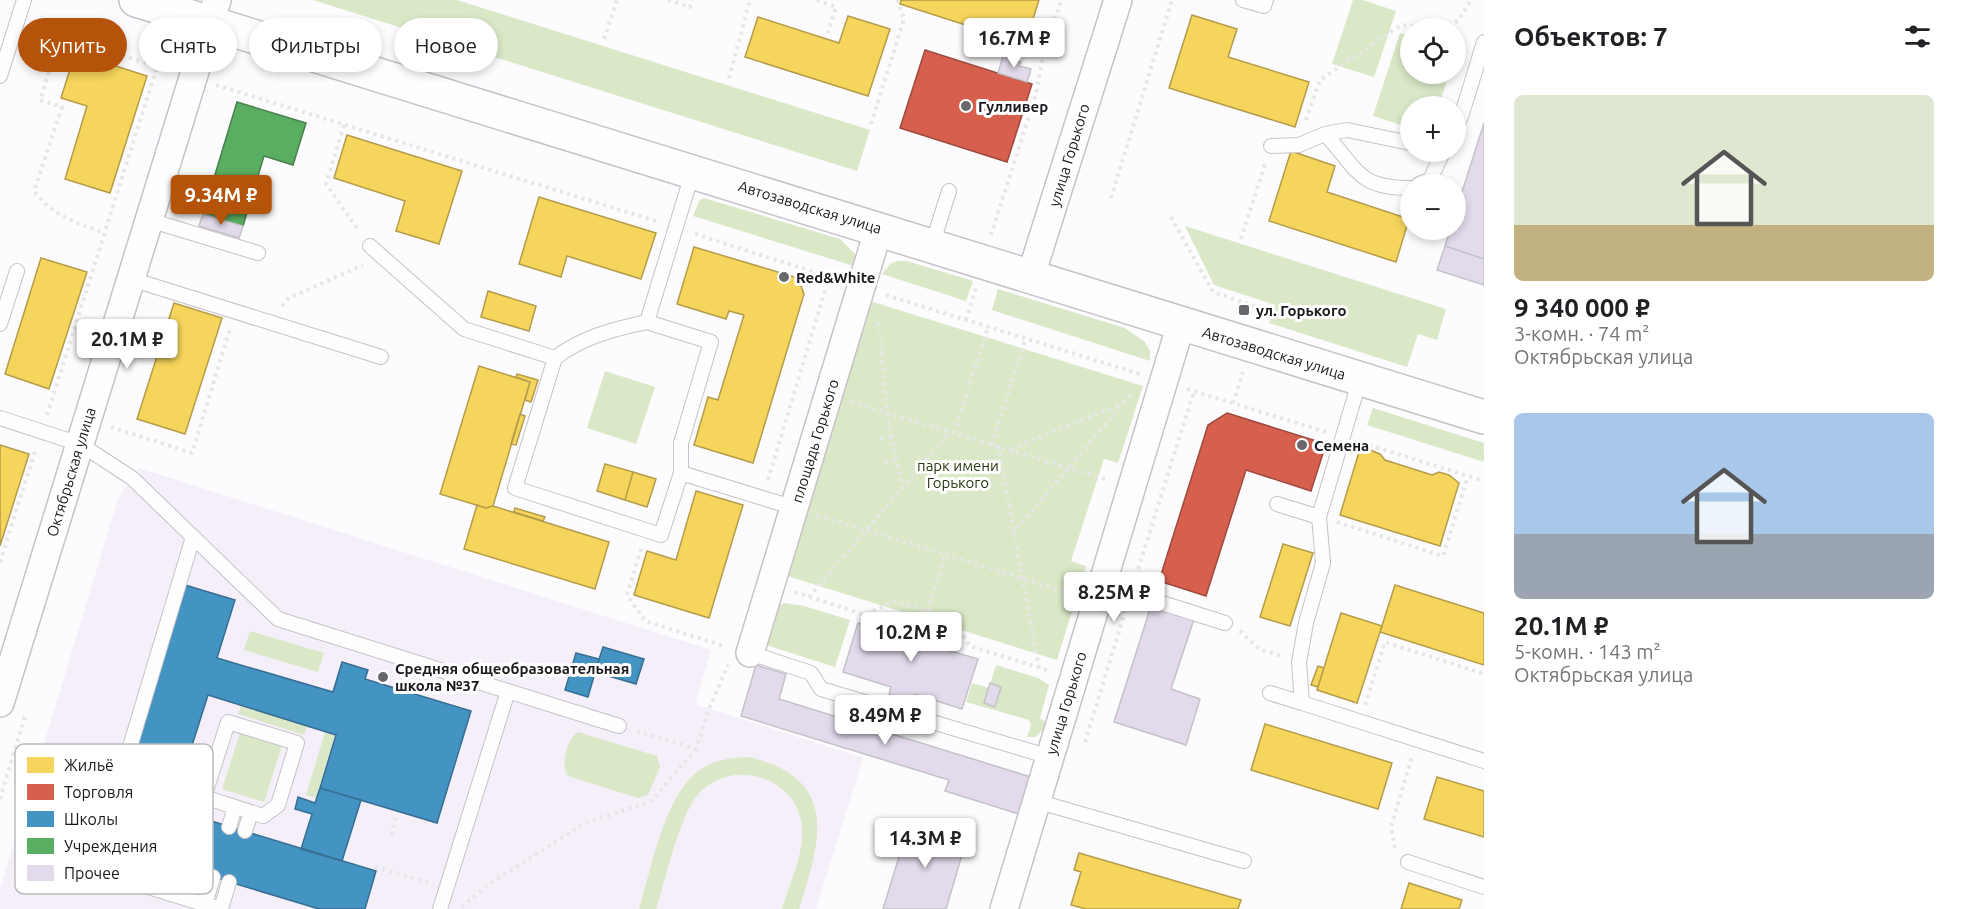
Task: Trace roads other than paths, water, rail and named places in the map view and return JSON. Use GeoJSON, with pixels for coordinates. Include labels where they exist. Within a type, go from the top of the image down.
{"type":"FeatureCollection","features":[{"type":"Feature","properties":{"kind":"street","name":"Автозаводская улица"},"geometry":{"type":"LineString","coordinates":[[136,0],[214,11],[693,171],[1484,417]]}},
{"type":"Feature","properties":{"kind":"street","name":"улица Горького"},"geometry":{"type":"LineString","coordinates":[[1031,275],[1118,0]]}},
{"type":"Feature","properties":{"kind":"street","name":"Октябрьская улица"},"geometry":{"type":"LineString","coordinates":[[0,703],[214,11]]}},
{"type":"Feature","properties":{"kind":"street","name":"площадь Горького"},"geometry":{"type":"LineString","coordinates":[[735,653],[771,584],[829,395],[869,290],[879,228]]}},
{"type":"Feature","properties":{"kind":"street","name":"улица Горького"},"geometry":{"type":"LineString","coordinates":[[1004,909],[1132,487],[1152,382],[1181,324]]}},
{"type":"Feature","properties":{"kind":"lane"},"geometry":{"type":"LineString","coordinates":[[0,76],[24,0]]}},
{"type":"Feature","properties":{"kind":"lane"},"geometry":{"type":"LineString","coordinates":[[1243,0],[1264,6],[1266,0]]}},
{"type":"Feature","properties":{"kind":"lane"},"geometry":{"type":"LineString","coordinates":[[1466,101],[1484,42]]}},
{"type":"Feature","properties":{"kind":"lane"},"geometry":{"type":"LineString","coordinates":[[1271,146],[1299,145],[1325,134],[1347,130],[1400,141]]}},
{"type":"Feature","properties":{"kind":"lane"},"geometry":{"type":"LineString","coordinates":[[1325,134],[1346,156],[1360,177],[1383,187],[1400,188]]}},
{"type":"Feature","properties":{"kind":"lane"},"geometry":{"type":"LineString","coordinates":[[647,322],[693,171]]}},
{"type":"Feature","properties":{"kind":"lane"},"geometry":{"type":"LineString","coordinates":[[932,245],[949,191]]}},
{"type":"Feature","properties":{"kind":"lane"},"geometry":{"type":"LineString","coordinates":[[149,220],[258,253]]}},
{"type":"Feature","properties":{"kind":"lane"},"geometry":{"type":"LineString","coordinates":[[370,246],[464,329],[555,358]]}},
{"type":"Feature","properties":{"kind":"lane"},"geometry":{"type":"LineString","coordinates":[[0,324],[17,270]]}},
{"type":"Feature","properties":{"kind":"lane"},"geometry":{"type":"LineString","coordinates":[[131,279],[381,357]]}},
{"type":"Feature","properties":{"kind":"lane"},"geometry":{"type":"LineString","coordinates":[[647,322],[711,342],[681,443],[681,473],[661,535],[515,488],[555,358],[570,346],[612,329],[647,322]]}},
{"type":"Feature","properties":{"kind":"lane"},"geometry":{"type":"LineString","coordinates":[[1302,703],[1299,662],[1306,623],[1323,562],[1319,517],[1360,379]]}},
{"type":"Feature","properties":{"kind":"lane"},"geometry":{"type":"LineString","coordinates":[[0,418],[41,432],[84,432],[278,619],[619,726]]}},
{"type":"Feature","properties":{"kind":"lane"},"geometry":{"type":"LineString","coordinates":[[681,473],[795,508]]}},
{"type":"Feature","properties":{"kind":"lane"},"geometry":{"type":"LineString","coordinates":[[1277,504],[1319,517]]}},
{"type":"Feature","properties":{"kind":"lane"},"geometry":{"type":"LineString","coordinates":[[131,744],[193,537]]}},
{"type":"Feature","properties":{"kind":"lane"},"geometry":{"type":"LineString","coordinates":[[1100,593],[1131,593],[1225,623]]}},
{"type":"Feature","properties":{"kind":"lane"},"geometry":{"type":"LineString","coordinates":[[735,653],[811,673],[821,689],[1050,757]]}},
{"type":"Feature","properties":{"kind":"lane"},"geometry":{"type":"LineString","coordinates":[[440,909],[508,691]]}},
{"type":"Feature","properties":{"kind":"lane"},"geometry":{"type":"LineString","coordinates":[[1270,693],[1484,760]]}},
{"type":"Feature","properties":{"kind":"lane"},"geometry":{"type":"LineString","coordinates":[[213,769],[228,722],[297,743],[278,805],[263,816],[213,800]]}},
{"type":"Feature","properties":{"kind":"lane"},"geometry":{"type":"LineString","coordinates":[[1036,801],[1244,861]]}},
{"type":"Feature","properties":{"kind":"lane"},"geometry":{"type":"LineString","coordinates":[[228,826],[235,807]]}},
{"type":"Feature","properties":{"kind":"lane"},"geometry":{"type":"LineString","coordinates":[[245,831],[251,812]]}},
{"type":"Feature","properties":{"kind":"lane"},"geometry":{"type":"LineString","coordinates":[[1408,862],[1484,886]]}},
{"type":"Feature","properties":{"kind":"lane"},"geometry":{"type":"LineString","coordinates":[[172,894],[221,909],[229,882]]}},
{"type":"Feature","properties":{"kind":"lane"},"geometry":{"type":"LineString","coordinates":[[205,904],[208,894]]}},
{"type":"Feature","properties":{"kind":"place","name":"Гулливер"},"geometry":{"type":"Point","coordinates":[966,106]}},
{"type":"Feature","properties":{"kind":"place","name":"Red&White"},"geometry":{"type":"Point","coordinates":[784,277]}},
{"type":"Feature","properties":{"kind":"place","name":"ул. Горького"},"geometry":{"type":"Point","coordinates":[1244,310]}},
{"type":"Feature","properties":{"kind":"place","name":"Семена"},"geometry":{"type":"Point","coordinates":[1302,445]}},
{"type":"Feature","properties":{"kind":"place","name":"Средняя общеобразовательная школа №37"},"geometry":{"type":"Point","coordinates":[383,677]}},
{"type":"Feature","properties":{"kind":"park label","name":"парк имени Горького"},"geometry":{"type":"Point","coordinates":[958,474]}}]}
